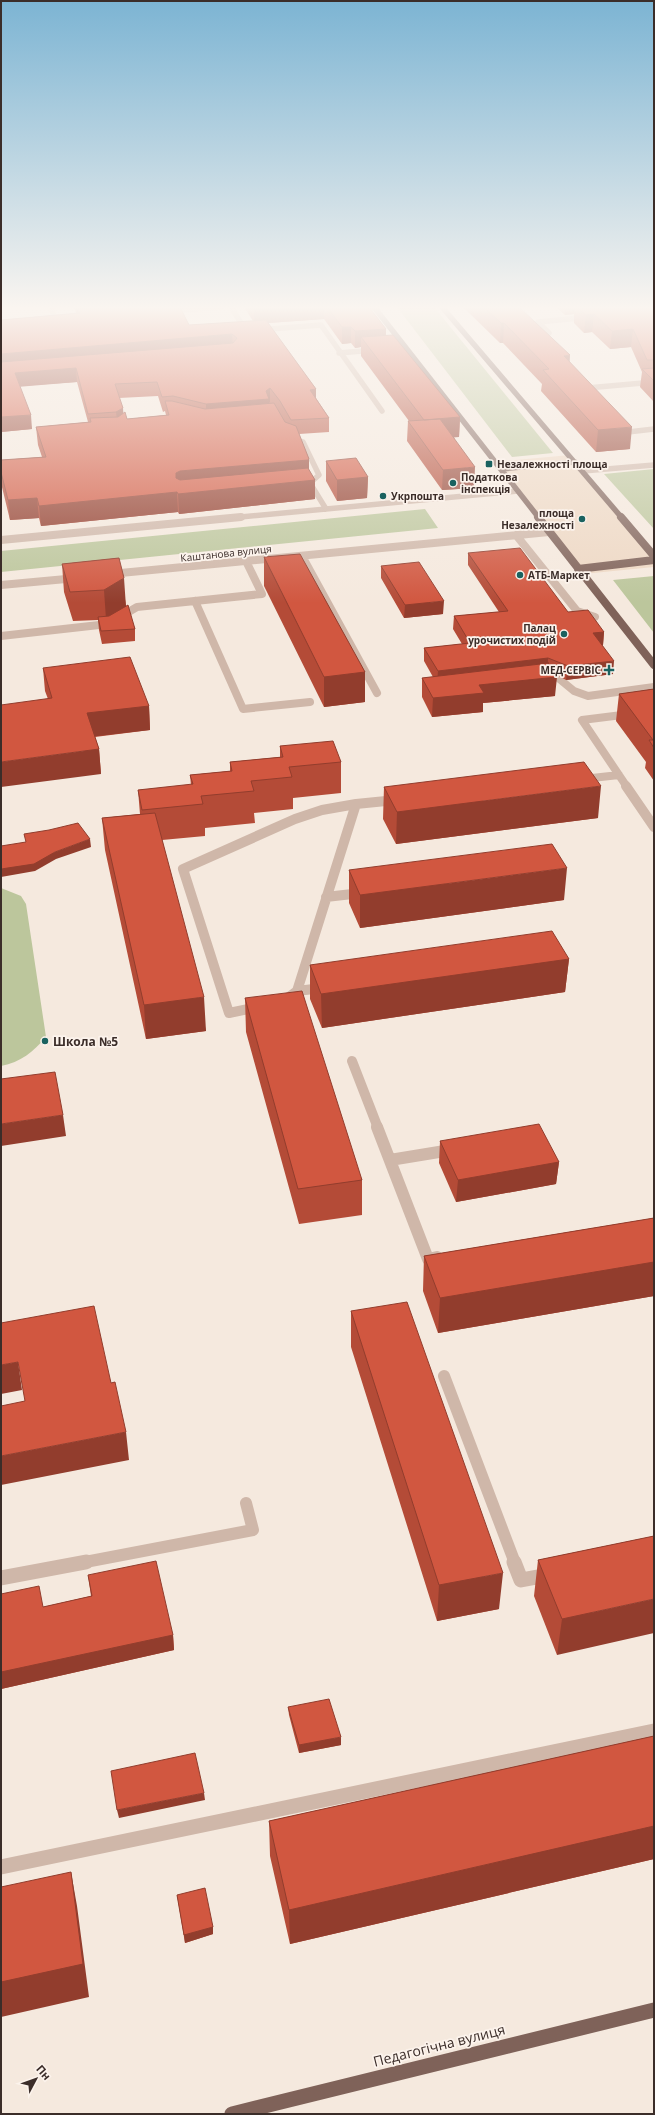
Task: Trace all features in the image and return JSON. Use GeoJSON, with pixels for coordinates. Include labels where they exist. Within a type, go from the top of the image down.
{"type":"FeatureCollection","features":[{"type":"Feature","properties":{"kind":"main road"},"geometry":{"type":"LineString","coordinates":[[450,406],[654,665]]}},
{"type":"Feature","properties":{"kind":"main road"},"geometry":{"type":"LineString","coordinates":[[527,406],[654,555]]}},
{"type":"Feature","properties":{"kind":"main road"},"geometry":{"type":"LineString","coordinates":[[501,469],[575,462]]}},
{"type":"Feature","properties":{"kind":"main road"},"geometry":{"type":"LineString","coordinates":[[578,569],[654,560]]}},
{"type":"Feature","properties":{"kind":"main road","name":"Педагогічна вулиця"},"geometry":{"type":"LineString","coordinates":[[232,2114],[654,2010]]}},
{"type":"Feature","properties":{"kind":"street"},"geometry":{"type":"LineString","coordinates":[[378,406],[382,411]]}},
{"type":"Feature","properties":{"kind":"street"},"geometry":{"type":"LineString","coordinates":[[618,421],[628,432],[654,429]]}},
{"type":"Feature","properties":{"kind":"street"},"geometry":{"type":"LineString","coordinates":[[284,431],[288,438],[303,442],[319,475],[310,483],[302,484]]}},
{"type":"Feature","properties":{"kind":"street"},"geometry":{"type":"LineString","coordinates":[[583,471],[654,465]]}},
{"type":"Feature","properties":{"kind":"street"},"geometry":{"type":"LineString","coordinates":[[310,483],[326,509]]}},
{"type":"Feature","properties":{"kind":"street"},"geometry":{"type":"LineString","coordinates":[[1,540],[518,491]]}},
{"type":"Feature","properties":{"kind":"street","name":"Каштанова вулиця"},"geometry":{"type":"LineString","coordinates":[[104,575],[549,532]]}},
{"type":"Feature","properties":{"kind":"street"},"geometry":{"type":"LineString","coordinates":[[516,535],[577,610],[595,617]]}},
{"type":"Feature","properties":{"kind":"street"},"geometry":{"type":"LineString","coordinates":[[302,556],[377,693]]}},
{"type":"Feature","properties":{"kind":"street"},"geometry":{"type":"LineString","coordinates":[[1,636],[108,624],[137,607],[262,594],[246,561]]}},
{"type":"Feature","properties":{"kind":"street"},"geometry":{"type":"LineString","coordinates":[[1,585],[88,576]]}},
{"type":"Feature","properties":{"kind":"street"},"geometry":{"type":"LineString","coordinates":[[195,601],[243,709],[310,702]]}},
{"type":"Feature","properties":{"kind":"street"},"geometry":{"type":"LineString","coordinates":[[532,678],[557,677],[573,692],[580,696],[654,687]]}},
{"type":"Feature","properties":{"kind":"street"},"geometry":{"type":"LineString","coordinates":[[654,711],[582,720],[654,827]]}},
{"type":"Feature","properties":{"kind":"street"},"geometry":{"type":"LineString","coordinates":[[573,780],[619,775]]}},
{"type":"Feature","properties":{"kind":"street"},"geometry":{"type":"LineString","coordinates":[[336,986],[296,992],[282,1002],[228,1013],[183,869],[295,819],[322,810],[356,804],[403,799]]}},
{"type":"Feature","properties":{"kind":"street"},"geometry":{"type":"LineString","coordinates":[[296,992],[356,804]]}},
{"type":"Feature","properties":{"kind":"street"},"geometry":{"type":"LineString","coordinates":[[326,897],[372,891]]}},
{"type":"Feature","properties":{"kind":"street"},"geometry":{"type":"LineString","coordinates":[[352,1061],[428,1259],[450,1255]]}},
{"type":"Feature","properties":{"kind":"street"},"geometry":{"type":"LineString","coordinates":[[390,1160],[460,1149]]}},
{"type":"Feature","properties":{"kind":"street"},"geometry":{"type":"LineString","coordinates":[[444,1376],[521,1580],[560,1572]]}},
{"type":"Feature","properties":{"kind":"street"},"geometry":{"type":"LineString","coordinates":[[1,1578],[253,1530],[246,1503]]}},
{"type":"Feature","properties":{"kind":"street"},"geometry":{"type":"LineString","coordinates":[[1,1867],[654,1731]]}},
{"type":"Feature","properties":{"kind":"green space"},"geometry":{"type":"Polygon","coordinates":[[[473,406],[514,406],[553,453],[512,457],[473,406]]]}},
{"type":"Feature","properties":{"kind":"green space"},"geometry":{"type":"Polygon","coordinates":[[[654,469],[654,529],[604,474],[654,469]]]}},
{"type":"Feature","properties":{"kind":"green space"},"geometry":{"type":"Polygon","coordinates":[[[425,509],[438,528],[1,572],[1,551],[425,509]]]}},
{"type":"Feature","properties":{"kind":"green space"},"geometry":{"type":"Polygon","coordinates":[[[654,576],[654,633],[613,580],[654,576]]]}},
{"type":"Feature","properties":{"kind":"green space"},"geometry":{"type":"Polygon","coordinates":[[[1,888],[21,896],[26,904],[46,1037],[26,1056],[15,1062],[1,1066],[1,888]]]}},
{"type":"Feature","properties":{"kind":"shaded area","name":"площа Незалежності"},"geometry":{"type":"Polygon","coordinates":[[[570,455],[654,556],[654,567],[583,574],[495,462],[570,455]]]}},
{"type":"Feature","properties":{"kind":"building"},"geometry":{"type":"Polygon","coordinates":[[[1,406],[27,406],[31,415],[1,417],[1,406]]]}},
{"type":"Feature","properties":{"kind":"building"},"geometry":{"type":"Polygon","coordinates":[[[86,406],[122,406],[123,408],[116,412],[88,414],[86,406]]]}},
{"type":"Feature","properties":{"kind":"building"},"geometry":{"type":"Polygon","coordinates":[[[166,406],[191,406],[205,409],[243,406],[276,406],[285,422],[296,426],[309,459],[180,471],[176,473],[176,478],[180,480],[308,468],[315,480],[39,506],[37,498],[8,500],[1,472],[1,460],[46,457],[36,427],[91,422],[90,418],[118,417],[125,412],[127,419],[169,415],[166,406]]]}},
{"type":"Feature","properties":{"kind":"building"},"geometry":{"type":"Polygon","coordinates":[[[283,406],[321,406],[329,418],[291,420],[283,406]]]}},
{"type":"Feature","properties":{"kind":"building"},"geometry":{"type":"Polygon","coordinates":[[[413,406],[451,406],[460,417],[424,420],[413,406]]]}},
{"type":"Feature","properties":{"kind":"building"},"geometry":{"type":"Polygon","coordinates":[[[576,406],[612,406],[632,427],[598,430],[576,406]]]}},
{"type":"Feature","properties":{"kind":"building"},"geometry":{"type":"Polygon","coordinates":[[[440,419],[475,467],[443,470],[408,421],[440,419]]]}},
{"type":"Feature","properties":{"kind":"building"},"geometry":{"type":"Polygon","coordinates":[[[356,458],[368,477],[337,480],[326,461],[356,458]]]}},
{"type":"Feature","properties":{"kind":"building"},"geometry":{"type":"Polygon","coordinates":[[[520,548],[568,612],[588,610],[604,632],[593,633],[614,661],[568,666],[548,658],[438,671],[424,648],[470,643],[454,616],[508,611],[468,553],[520,548]]]}},
{"type":"Feature","properties":{"kind":"building"},"geometry":{"type":"Polygon","coordinates":[[[300,554],[365,672],[324,677],[264,557],[300,554]]]}},
{"type":"Feature","properties":{"kind":"building"},"geometry":{"type":"Polygon","coordinates":[[[119,558],[124,578],[104,590],[70,592],[62,564],[119,558]]]}},
{"type":"Feature","properties":{"kind":"building"},"geometry":{"type":"Polygon","coordinates":[[[419,562],[444,601],[405,605],[381,566],[419,562]]]}},
{"type":"Feature","properties":{"kind":"building"},"geometry":{"type":"Polygon","coordinates":[[[128,605],[135,629],[101,631],[98,617],[109,616],[128,605]]]}},
{"type":"Feature","properties":{"kind":"building"},"geometry":{"type":"Polygon","coordinates":[[[130,657],[149,706],[87,713],[99,749],[1,762],[1,705],[52,698],[43,668],[130,657]]]}},
{"type":"Feature","properties":{"kind":"building"},"geometry":{"type":"Polygon","coordinates":[[[548,663],[557,677],[479,685],[484,693],[433,698],[422,678],[548,663]]]}},
{"type":"Feature","properties":{"kind":"building"},"geometry":{"type":"Polygon","coordinates":[[[654,689],[654,748],[649,740],[653,740],[619,694],[654,689]]]}},
{"type":"Feature","properties":{"kind":"building"},"geometry":{"type":"Polygon","coordinates":[[[333,741],[341,762],[289,767],[292,777],[251,781],[254,791],[201,796],[203,804],[142,810],[138,790],[193,784],[190,775],[232,771],[230,762],[283,757],[280,746],[333,741]]]}},
{"type":"Feature","properties":{"kind":"building"},"geometry":{"type":"Polygon","coordinates":[[[584,762],[601,786],[397,812],[384,787],[584,762]]]}},
{"type":"Feature","properties":{"kind":"building"},"geometry":{"type":"Polygon","coordinates":[[[155,813],[204,997],[144,1005],[102,818],[155,813]]]}},
{"type":"Feature","properties":{"kind":"building"},"geometry":{"type":"Polygon","coordinates":[[[78,823],[90,839],[55,852],[34,864],[1,869],[1,846],[26,842],[24,834],[78,823]]]}},
{"type":"Feature","properties":{"kind":"building"},"geometry":{"type":"Polygon","coordinates":[[[552,844],[567,868],[360,895],[349,870],[552,844]]]}},
{"type":"Feature","properties":{"kind":"building"},"geometry":{"type":"Polygon","coordinates":[[[552,931],[569,959],[321,994],[310,965],[552,931]]]}},
{"type":"Feature","properties":{"kind":"building"},"geometry":{"type":"Polygon","coordinates":[[[302,991],[362,1180],[298,1189],[245,998],[302,991]]]}},
{"type":"Feature","properties":{"kind":"building"},"geometry":{"type":"Polygon","coordinates":[[[55,1072],[63,1115],[1,1124],[1,1079],[55,1072]]]}},
{"type":"Feature","properties":{"kind":"building"},"geometry":{"type":"Polygon","coordinates":[[[539,1124],[559,1162],[458,1180],[440,1141],[539,1124]]]}},
{"type":"Feature","properties":{"kind":"building"},"geometry":{"type":"Polygon","coordinates":[[[654,1218],[654,1262],[440,1298],[424,1256],[654,1218]]]}},
{"type":"Feature","properties":{"kind":"building"},"geometry":{"type":"Polygon","coordinates":[[[407,1302],[503,1573],[439,1585],[351,1311],[407,1302]]]}},
{"type":"Feature","properties":{"kind":"building"},"geometry":{"type":"Polygon","coordinates":[[[94,1306],[111,1383],[115,1382],[126,1432],[1,1456],[1,1406],[25,1401],[18,1362],[1,1365],[1,1323],[94,1306]]]}},
{"type":"Feature","properties":{"kind":"building"},"geometry":{"type":"Polygon","coordinates":[[[654,1536],[654,1599],[562,1619],[538,1560],[654,1536]]]}},
{"type":"Feature","properties":{"kind":"building"},"geometry":{"type":"Polygon","coordinates":[[[156,1561],[173,1635],[1,1672],[1,1594],[39,1586],[43,1607],[92,1596],[88,1575],[156,1561]]]}},
{"type":"Feature","properties":{"kind":"building"},"geometry":{"type":"Polygon","coordinates":[[[329,1699],[341,1737],[299,1745],[288,1707],[329,1699]]]}},
{"type":"Feature","properties":{"kind":"building"},"geometry":{"type":"Polygon","coordinates":[[[654,1736],[654,1826],[289,1910],[269,1821],[654,1736]]]}},
{"type":"Feature","properties":{"kind":"building"},"geometry":{"type":"Polygon","coordinates":[[[195,1753],[204,1793],[117,1810],[111,1771],[195,1753]]]}},
{"type":"Feature","properties":{"kind":"building"},"geometry":{"type":"Polygon","coordinates":[[[71,1872],[83,1964],[1,1982],[1,1887],[71,1872]]]}},
{"type":"Feature","properties":{"kind":"building"},"geometry":{"type":"Polygon","coordinates":[[[205,1888],[213,1927],[184,1935],[177,1895],[205,1888]]]}},
{"type":"Feature","properties":{"kind":"place","name":"Незалежності площа"},"geometry":{"type":"Point","coordinates":[489,464]}},
{"type":"Feature","properties":{"kind":"place","name":"Податкова інспекція"},"geometry":{"type":"Point","coordinates":[453,483]}},
{"type":"Feature","properties":{"kind":"place","name":"Укрпошта"},"geometry":{"type":"Point","coordinates":[383,496]}},
{"type":"Feature","properties":{"kind":"place","name":"площа Незалежності"},"geometry":{"type":"Point","coordinates":[582,519]}},
{"type":"Feature","properties":{"kind":"place","name":"АТБ-Маркет"},"geometry":{"type":"Point","coordinates":[520,575]}},
{"type":"Feature","properties":{"kind":"place","name":"Палац урочистих подій"},"geometry":{"type":"Point","coordinates":[564,634]}},
{"type":"Feature","properties":{"kind":"place","name":"МЕД-СЕРВІС"},"geometry":{"type":"Point","coordinates":[609,670]}},
{"type":"Feature","properties":{"kind":"place","name":"Школа №5"},"geometry":{"type":"Point","coordinates":[45,1041]}}]}
